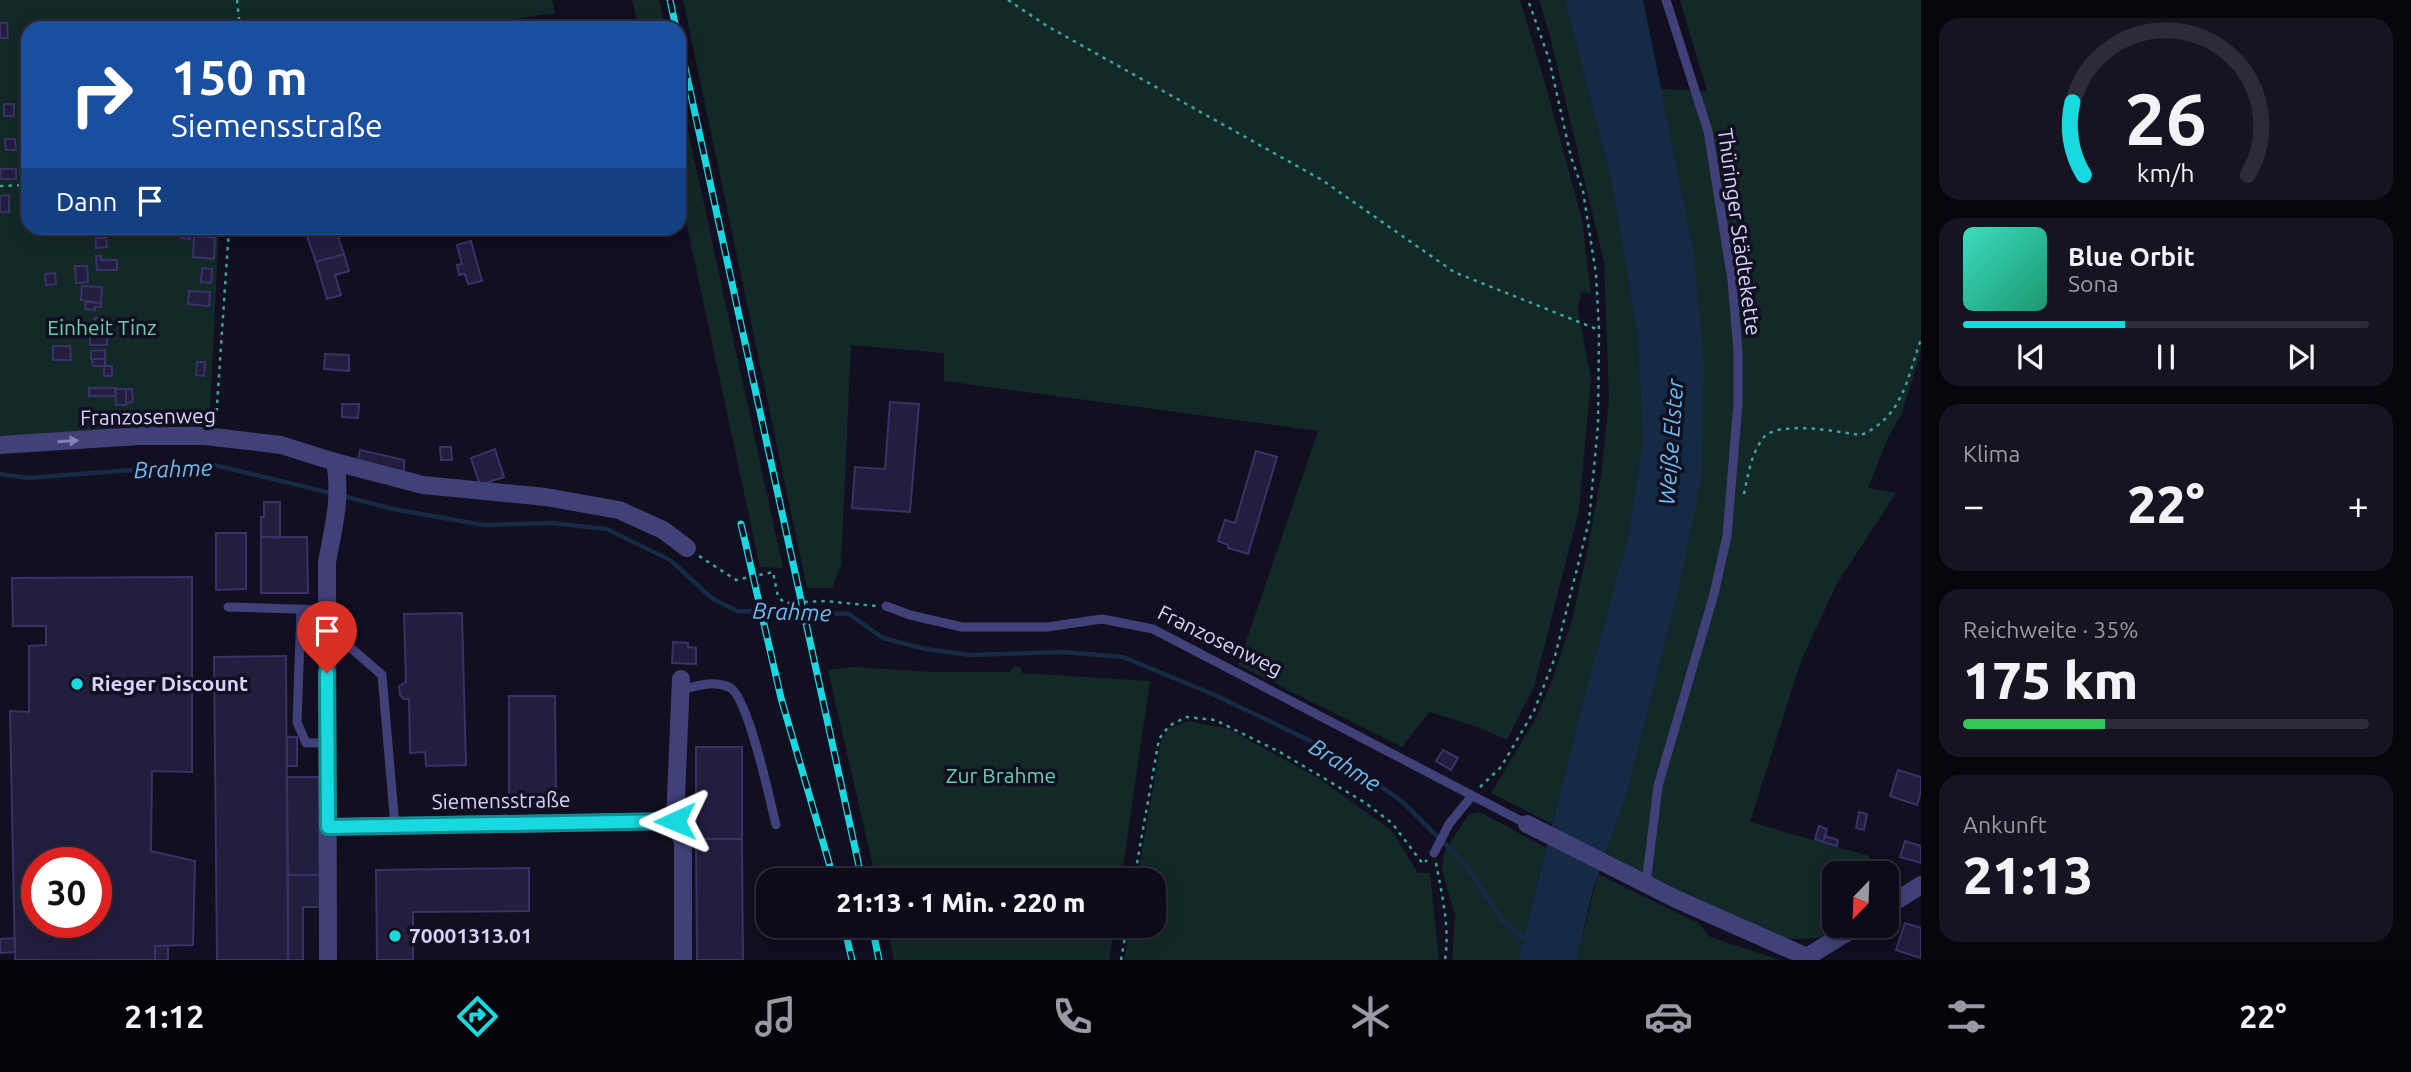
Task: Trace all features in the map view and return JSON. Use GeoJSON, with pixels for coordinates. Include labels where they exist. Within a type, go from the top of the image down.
{"type":"FeatureCollection","features":[{"type":"Feature","properties":{"kind":"street","name":"Franzosenweg"},"geometry":{"type":"LineString","coordinates":[[0,445],[139,436],[215,437],[281,445],[337,468],[423,485],[546,497],[619,510],[663,530],[687,548]]}},
{"type":"Feature","properties":{"kind":"street"},"geometry":{"type":"LineString","coordinates":[[328,960],[327,562],[337,511],[337,468]]}},
{"type":"Feature","properties":{"kind":"street"},"geometry":{"type":"LineString","coordinates":[[681,685],[675,821],[683,842],[683,960]]}},
{"type":"Feature","properties":{"kind":"street","name":"Siemensstraße"},"geometry":{"type":"LineString","coordinates":[[328,827],[675,821]]}},
{"type":"Feature","properties":{"kind":"street"},"geometry":{"type":"LineString","coordinates":[[1527,824],[1646,884],[1807,957],[1838,938]]}},
{"type":"Feature","properties":{"kind":"street"},"geometry":{"type":"LineString","coordinates":[[1899,899],[1921,885]]}},
{"type":"Feature","properties":{"kind":"lane","name":"Thüringer Städtekette"},"geometry":{"type":"LineString","coordinates":[[1646,884],[1658,786],[1714,594],[1727,536],[1738,403],[1738,351],[1732,280],[1708,131],[1667,0]]}},
{"type":"Feature","properties":{"kind":"lane","name":"Franzosenweg"},"geometry":{"type":"LineString","coordinates":[[886,606],[910,615],[962,627],[1047,627],[1101,619],[1153,629],[1527,824]]}},
{"type":"Feature","properties":{"kind":"lane"},"geometry":{"type":"LineString","coordinates":[[228,607],[301,609],[327,618],[382,675],[395,826]]}},
{"type":"Feature","properties":{"kind":"lane"},"geometry":{"type":"LineString","coordinates":[[301,609],[297,722],[306,743],[327,743]]}},
{"type":"Feature","properties":{"kind":"lane"},"geometry":{"type":"LineString","coordinates":[[681,685],[711,683],[731,687],[739,697],[748,719],[776,825]]}},
{"type":"Feature","properties":{"kind":"lane"},"geometry":{"type":"LineString","coordinates":[[1434,853],[1448,824],[1471,797]]}},
{"type":"Feature","properties":{"kind":"path"},"geometry":{"type":"LineString","coordinates":[[237,0],[239,21]]}},
{"type":"Feature","properties":{"kind":"path"},"geometry":{"type":"LineString","coordinates":[[1008,0],[1047,26],[1322,180],[1454,272],[1599,330]]}},
{"type":"Feature","properties":{"kind":"path"},"geometry":{"type":"LineString","coordinates":[[1471,797],[1501,767],[1534,711],[1554,660],[1590,521],[1598,425],[1599,330],[1596,274],[1583,191],[1571,157],[1549,59],[1528,0]]}},
{"type":"Feature","properties":{"kind":"path"},"geometry":{"type":"LineString","coordinates":[[0,186],[21,185]]}},
{"type":"Feature","properties":{"kind":"path"},"geometry":{"type":"LineString","coordinates":[[215,437],[229,235]]}},
{"type":"Feature","properties":{"kind":"path"},"geometry":{"type":"LineString","coordinates":[[1742,501],[1756,450],[1774,430],[1787,428],[1861,435],[1888,418],[1898,405],[1921,339]]}},
{"type":"Feature","properties":{"kind":"path"},"geometry":{"type":"LineString","coordinates":[[687,548],[736,580],[772,572],[778,597],[785,603],[825,601],[886,606]]}},
{"type":"Feature","properties":{"kind":"path"},"geometry":{"type":"LineString","coordinates":[[1136,868],[1159,739],[1169,726],[1186,717],[1215,720],[1278,751],[1364,802],[1392,823],[1423,864],[1434,853]]}},
{"type":"Feature","properties":{"kind":"path"},"geometry":{"type":"LineString","coordinates":[[1434,853],[1444,908],[1447,944],[1445,960]]}},
{"type":"Feature","properties":{"kind":"path"},"geometry":{"type":"LineString","coordinates":[[1121,960],[1125,938]]}},
{"type":"Feature","properties":{"kind":"green space","name":"Einheit Tinz"},"geometry":{"type":"Polygon","coordinates":[[[0,0],[552,0],[555,13],[499,21],[21,21],[21,235],[219,235],[209,429],[143,427],[0,437],[0,0]]]}},
{"type":"Feature","properties":{"kind":"green space"},"geometry":{"type":"Polygon","coordinates":[[[632,0],[659,0],[664,21],[637,21],[632,0]]]}},
{"type":"Feature","properties":{"kind":"green space"},"geometry":{"type":"Polygon","coordinates":[[[683,0],[1520,0],[1582,220],[1591,294],[1581,292],[1578,309],[1591,379],[1579,510],[1534,687],[1507,740],[1475,726],[1429,712],[1402,747],[1238,665],[1318,431],[944,381],[944,353],[851,345],[841,565],[832,588],[807,588],[683,0]]]}},
{"type":"Feature","properties":{"kind":"green space"},"geometry":{"type":"Polygon","coordinates":[[[1539,0],[1565,0],[1612,185],[1637,333],[1643,437],[1629,533],[1552,824],[1491,793],[1535,720],[1550,686],[1571,623],[1601,476],[1609,399],[1604,262],[1539,0]]]}},
{"type":"Feature","properties":{"kind":"green space"},"geometry":{"type":"Polygon","coordinates":[[[1680,0],[1921,0],[1921,351],[1902,413],[1888,438],[1868,488],[1896,493],[1836,585],[1801,661],[1750,822],[1869,856],[1870,861],[1822,861],[1822,936],[1817,938],[1791,939],[1766,934],[1654,880],[1606,853],[1626,796],[1675,606],[1693,246],[1661,89],[1707,91],[1680,0]]]}},
{"type":"Feature","properties":{"kind":"green space"},"geometry":{"type":"Polygon","coordinates":[[[686,121],[783,568],[760,567],[686,221],[686,121]]]}},
{"type":"Feature","properties":{"kind":"green space","name":"Zur Brahme"},"geometry":{"type":"Polygon","coordinates":[[[1014,666],[1020,667],[1022,673],[1150,681],[1123,868],[873,868],[828,670],[854,667],[932,672],[1010,672],[1014,666]]]}},
{"type":"Feature","properties":{"kind":"green space"},"geometry":{"type":"Polygon","coordinates":[[[1189,721],[1229,729],[1320,779],[1391,830],[1418,873],[1430,873],[1439,960],[1124,960],[1128,938],[1166,938],[1166,868],[1139,868],[1161,741],[1169,728],[1189,721]]]}},
{"type":"Feature","properties":{"kind":"green space"},"geometry":{"type":"Polygon","coordinates":[[[1480,812],[1546,848],[1518,960],[1452,960],[1455,916],[1442,870],[1444,852],[1469,814],[1480,812]]]}},
{"type":"Feature","properties":{"kind":"green space"},"geometry":{"type":"Polygon","coordinates":[[[1598,874],[1698,923],[1710,937],[1780,960],[1577,960],[1598,874]]]}},
{"type":"Feature","properties":{"kind":"green space"},"geometry":{"type":"Polygon","coordinates":[[[889,938],[1112,938],[1109,960],[894,960],[889,938]]]}},
{"type":"Feature","properties":{"kind":"water","name":"Weiße Elster"},"geometry":{"type":"Polygon","coordinates":[[[1565,0],[1643,0],[1693,246],[1704,363],[1701,481],[1675,606],[1626,796],[1593,889],[1577,960],[1518,960],[1629,533],[1643,437],[1637,333],[1612,185],[1565,0]]]}},
{"type":"Feature","properties":{"kind":"building"},"geometry":{"type":"Polygon","coordinates":[[[0,23],[7,23],[8,38],[0,38],[0,23]]]}},
{"type":"Feature","properties":{"kind":"building"},"geometry":{"type":"Polygon","coordinates":[[[4,104],[14,104],[14,116],[4,116],[4,104]]]}},
{"type":"Feature","properties":{"kind":"building"},"geometry":{"type":"Polygon","coordinates":[[[5,139],[15,139],[16,150],[6,150],[5,139]]]}},
{"type":"Feature","properties":{"kind":"building"},"geometry":{"type":"Polygon","coordinates":[[[0,169],[16,169],[16,179],[0,179],[0,169]]]}},
{"type":"Feature","properties":{"kind":"building"},"geometry":{"type":"Polygon","coordinates":[[[9,195],[9,212],[0,212],[0,196],[9,195]]]}},
{"type":"Feature","properties":{"kind":"building"},"geometry":{"type":"Polygon","coordinates":[[[181,235],[190,235],[190,239],[181,238],[181,235]]]}},
{"type":"Feature","properties":{"kind":"building"},"geometry":{"type":"Polygon","coordinates":[[[306,235],[337,235],[344,254],[316,262],[306,235]]]}},
{"type":"Feature","properties":{"kind":"building"},"geometry":{"type":"Polygon","coordinates":[[[194,236],[215,238],[214,259],[193,257],[194,236]]]}},
{"type":"Feature","properties":{"kind":"building"},"geometry":{"type":"Polygon","coordinates":[[[96,238],[106,238],[107,247],[96,248],[96,238]]]}},
{"type":"Feature","properties":{"kind":"building"},"geometry":{"type":"Polygon","coordinates":[[[471,241],[482,281],[468,284],[465,274],[459,275],[457,265],[462,264],[457,245],[471,241]]]}},
{"type":"Feature","properties":{"kind":"building"},"geometry":{"type":"Polygon","coordinates":[[[344,254],[349,271],[335,275],[341,295],[327,299],[316,262],[344,254]]]}},
{"type":"Feature","properties":{"kind":"building"},"geometry":{"type":"Polygon","coordinates":[[[96,256],[101,256],[101,260],[117,260],[117,270],[97,270],[96,256]]]}},
{"type":"Feature","properties":{"kind":"building"},"geometry":{"type":"Polygon","coordinates":[[[75,266],[87,266],[88,282],[76,283],[75,266]]]}},
{"type":"Feature","properties":{"kind":"building"},"geometry":{"type":"Polygon","coordinates":[[[202,268],[212,269],[211,283],[201,282],[202,268]]]}},
{"type":"Feature","properties":{"kind":"building"},"geometry":{"type":"Polygon","coordinates":[[[55,273],[56,284],[46,285],[45,274],[55,273]]]}},
{"type":"Feature","properties":{"kind":"building"},"geometry":{"type":"Polygon","coordinates":[[[82,286],[102,287],[101,303],[81,300],[82,286]]]}},
{"type":"Feature","properties":{"kind":"building"},"geometry":{"type":"Polygon","coordinates":[[[189,291],[210,292],[209,306],[188,304],[189,291]]]}},
{"type":"Feature","properties":{"kind":"building"},"geometry":{"type":"Polygon","coordinates":[[[86,302],[101,303],[101,307],[95,307],[95,310],[85,309],[86,302]]]}},
{"type":"Feature","properties":{"kind":"building"},"geometry":{"type":"Polygon","coordinates":[[[95,318],[106,318],[106,327],[95,327],[95,318]]]}},
{"type":"Feature","properties":{"kind":"building"},"geometry":{"type":"Polygon","coordinates":[[[90,332],[107,332],[107,345],[90,345],[90,332]]]}},
{"type":"Feature","properties":{"kind":"building"},"geometry":{"type":"Polygon","coordinates":[[[53,346],[70,346],[71,360],[53,360],[53,346]]]}},
{"type":"Feature","properties":{"kind":"building"},"geometry":{"type":"Polygon","coordinates":[[[105,350],[105,359],[91,359],[91,351],[105,350]]]}},
{"type":"Feature","properties":{"kind":"building"},"geometry":{"type":"Polygon","coordinates":[[[325,354],[349,355],[349,371],[324,369],[325,354]]]}},
{"type":"Feature","properties":{"kind":"building"},"geometry":{"type":"Polygon","coordinates":[[[92,359],[105,359],[105,366],[93,366],[92,359]]]}},
{"type":"Feature","properties":{"kind":"building"},"geometry":{"type":"Polygon","coordinates":[[[197,362],[205,362],[204,376],[196,375],[197,362]]]}},
{"type":"Feature","properties":{"kind":"building"},"geometry":{"type":"Polygon","coordinates":[[[104,366],[112,366],[112,376],[104,376],[104,366]]]}},
{"type":"Feature","properties":{"kind":"building"},"geometry":{"type":"Polygon","coordinates":[[[89,388],[116,388],[116,396],[89,396],[89,388]]]}},
{"type":"Feature","properties":{"kind":"building"},"geometry":{"type":"Polygon","coordinates":[[[115,389],[126,389],[126,405],[116,405],[115,389]]]}},
{"type":"Feature","properties":{"kind":"building"},"geometry":{"type":"Polygon","coordinates":[[[126,389],[132,389],[133,401],[129,403],[126,403],[126,389]]]}},
{"type":"Feature","properties":{"kind":"building"},"geometry":{"type":"Polygon","coordinates":[[[890,402],[919,404],[910,512],[852,508],[855,467],[885,469],[890,402]]]}},
{"type":"Feature","properties":{"kind":"building"},"geometry":{"type":"Polygon","coordinates":[[[342,404],[359,404],[358,418],[342,417],[342,404]]]}},
{"type":"Feature","properties":{"kind":"building"},"geometry":{"type":"Polygon","coordinates":[[[190,410],[203,411],[202,424],[189,423],[190,410]]]}},
{"type":"Feature","properties":{"kind":"building"},"geometry":{"type":"Polygon","coordinates":[[[440,447],[451,447],[452,460],[441,460],[440,447]]]}},
{"type":"Feature","properties":{"kind":"building"},"geometry":{"type":"Polygon","coordinates":[[[495,449],[504,477],[480,485],[471,458],[495,449]]]}},
{"type":"Feature","properties":{"kind":"building"},"geometry":{"type":"Polygon","coordinates":[[[360,450],[404,460],[404,475],[357,464],[360,450]]]}},
{"type":"Feature","properties":{"kind":"building"},"geometry":{"type":"Polygon","coordinates":[[[1256,451],[1277,457],[1248,554],[1228,548],[1228,545],[1218,541],[1225,520],[1235,523],[1256,451]]]}},
{"type":"Feature","properties":{"kind":"building"},"geometry":{"type":"Polygon","coordinates":[[[264,502],[280,502],[280,538],[261,537],[264,502]]]}},
{"type":"Feature","properties":{"kind":"building"},"geometry":{"type":"Polygon","coordinates":[[[216,533],[246,533],[246,589],[216,590],[216,533]]]}},
{"type":"Feature","properties":{"kind":"building"},"geometry":{"type":"Polygon","coordinates":[[[261,537],[307,537],[308,593],[261,593],[261,537]]]}},
{"type":"Feature","properties":{"kind":"building"},"geometry":{"type":"Polygon","coordinates":[[[192,577],[192,772],[152,771],[151,851],[195,861],[193,945],[155,946],[155,960],[15,960],[10,711],[29,712],[29,646],[46,645],[46,626],[13,626],[12,578],[192,577]]]}},
{"type":"Feature","properties":{"kind":"building"},"geometry":{"type":"Polygon","coordinates":[[[462,613],[466,765],[426,766],[425,752],[410,753],[409,699],[400,695],[399,686],[406,682],[404,614],[462,613]]]}},
{"type":"Feature","properties":{"kind":"building"},"geometry":{"type":"Polygon","coordinates":[[[673,642],[688,643],[688,647],[696,648],[696,664],[672,663],[673,642]]]}},
{"type":"Feature","properties":{"kind":"building"},"geometry":{"type":"Polygon","coordinates":[[[286,656],[288,960],[217,960],[214,657],[286,656]]]}},
{"type":"Feature","properties":{"kind":"building"},"geometry":{"type":"Polygon","coordinates":[[[509,696],[555,696],[556,804],[509,805],[509,696]]]}},
{"type":"Feature","properties":{"kind":"building"},"geometry":{"type":"Polygon","coordinates":[[[287,737],[297,737],[297,766],[287,766],[287,737]]]}},
{"type":"Feature","properties":{"kind":"building"},"geometry":{"type":"Polygon","coordinates":[[[696,747],[742,747],[742,839],[696,839],[696,747]]]}},
{"type":"Feature","properties":{"kind":"building"},"geometry":{"type":"Polygon","coordinates":[[[1443,750],[1458,758],[1451,770],[1436,761],[1443,750]]]}},
{"type":"Feature","properties":{"kind":"building"},"geometry":{"type":"Polygon","coordinates":[[[1898,770],[1921,777],[1921,792],[1917,805],[1890,796],[1898,770]]]}},
{"type":"Feature","properties":{"kind":"building"},"geometry":{"type":"Polygon","coordinates":[[[287,777],[319,777],[320,875],[288,875],[287,777]]]}},
{"type":"Feature","properties":{"kind":"building"},"geometry":{"type":"Polygon","coordinates":[[[1859,812],[1867,814],[1864,830],[1856,828],[1859,812]]]}},
{"type":"Feature","properties":{"kind":"building"},"geometry":{"type":"Polygon","coordinates":[[[1819,826],[1827,829],[1823,842],[1815,839],[1819,826]]]}},
{"type":"Feature","properties":{"kind":"building"},"geometry":{"type":"Polygon","coordinates":[[[1825,836],[1838,840],[1837,846],[1823,842],[1825,836]]]}},
{"type":"Feature","properties":{"kind":"building"},"geometry":{"type":"Polygon","coordinates":[[[696,839],[742,839],[743,960],[697,960],[696,839]]]}},
{"type":"Feature","properties":{"kind":"building"},"geometry":{"type":"Polygon","coordinates":[[[1905,841],[1921,846],[1921,863],[1900,857],[1905,841]]]}},
{"type":"Feature","properties":{"kind":"building","name":"70001313.01"},"geometry":{"type":"Polygon","coordinates":[[[529,868],[529,911],[413,912],[413,960],[377,960],[376,870],[529,868]]]}},
{"type":"Feature","properties":{"kind":"building"},"geometry":{"type":"Polygon","coordinates":[[[288,875],[320,875],[320,907],[303,907],[303,960],[288,960],[288,875]]]}},
{"type":"Feature","properties":{"kind":"building"},"geometry":{"type":"Polygon","coordinates":[[[1905,923],[1921,928],[1921,958],[1896,950],[1905,923]]]}},
{"type":"Feature","properties":{"kind":"building"},"geometry":{"type":"Polygon","coordinates":[[[15,938],[15,952],[0,953],[0,939],[15,938]]]}},
{"type":"Feature","properties":{"kind":"building"},"geometry":{"type":"Polygon","coordinates":[[[155,946],[168,946],[168,960],[155,960],[155,946]]]}},
{"type":"Feature","properties":{"kind":"waterway","name":"Brahme"},"geometry":{"type":"LineString","coordinates":[[0,474],[28,478],[210,464],[335,494]]}},
{"type":"Feature","properties":{"kind":"waterway","name":"Brahme"},"geometry":{"type":"LineString","coordinates":[[343,496],[393,509],[484,525],[551,523],[607,529],[670,560],[713,599],[737,611],[849,614],[883,638],[925,649],[970,655],[1064,652],[1123,657],[1215,695],[1333,752],[1404,803],[1464,863],[1503,921],[1526,940]]}},
{"type":"Feature","properties":{"kind":"railway"},"geometry":{"type":"LineString","coordinates":[[670,0],[674,21]]}},
{"type":"Feature","properties":{"kind":"railway"},"geometry":{"type":"LineString","coordinates":[[686,72],[859,868]]}},
{"type":"Feature","properties":{"kind":"railway"},"geometry":{"type":"LineString","coordinates":[[741,524],[781,698],[831,868]]}},
{"type":"Feature","properties":{"kind":"railway"},"geometry":{"type":"LineString","coordinates":[[847,938],[852,960]]}},
{"type":"Feature","properties":{"kind":"railway"},"geometry":{"type":"LineString","coordinates":[[874,938],[879,960]]}},
{"type":"Feature","properties":{"kind":"place","name":"Rieger Discount"},"geometry":{"type":"Point","coordinates":[77,684]}},
{"type":"Feature","properties":{"kind":"place","name":"70001313.01"},"geometry":{"type":"Point","coordinates":[395,936]}},
{"type":"Feature","properties":{"kind":"route"},"geometry":{"type":"LineString","coordinates":[[327,673],[328,827],[675,821]]}}]}
